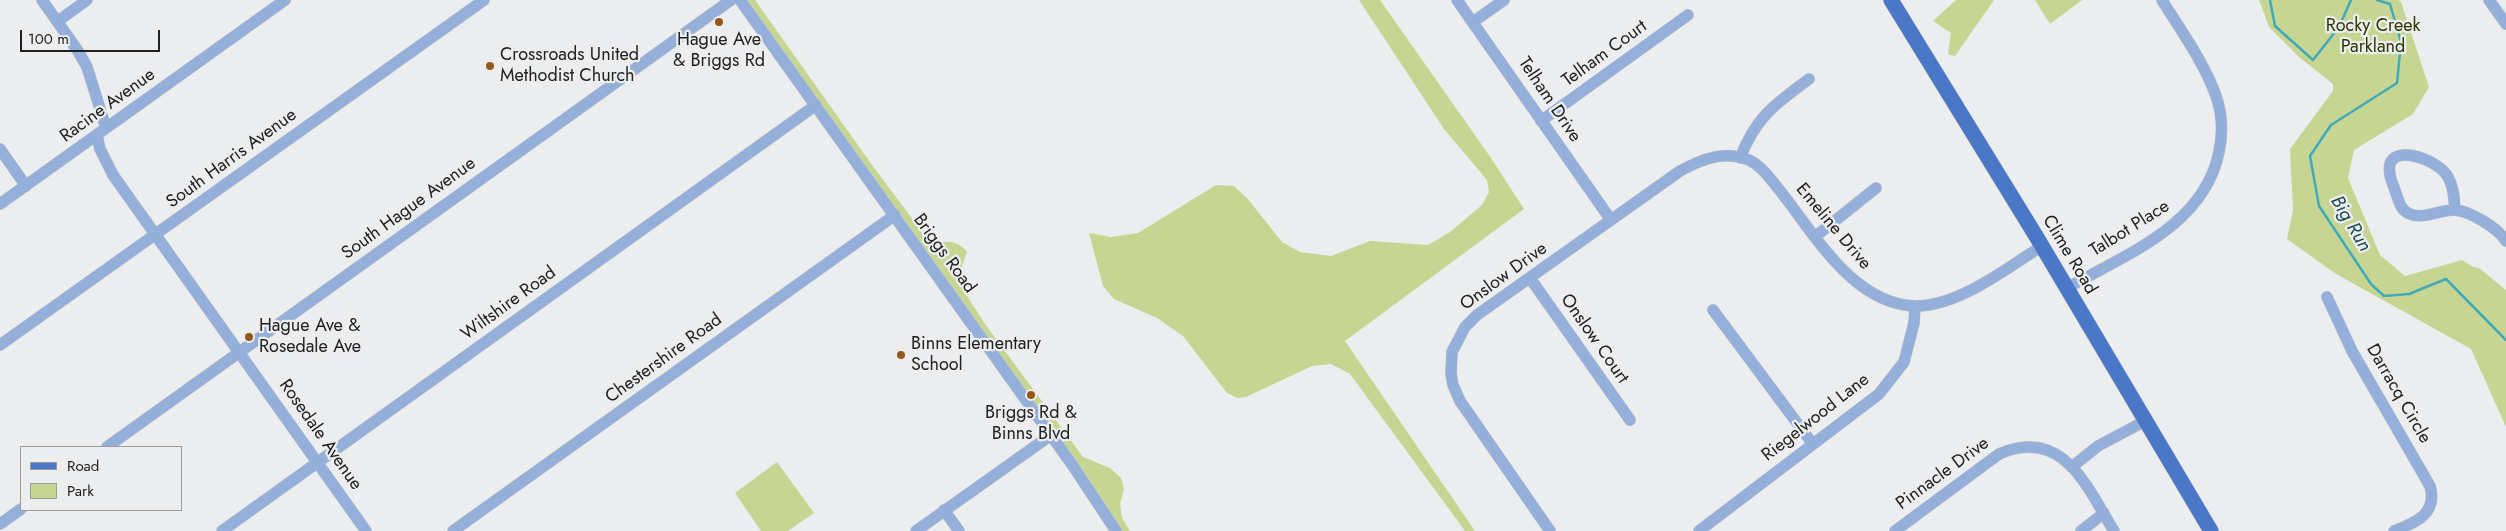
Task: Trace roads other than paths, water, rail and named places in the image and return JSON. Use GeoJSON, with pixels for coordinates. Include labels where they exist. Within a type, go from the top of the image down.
{"type":"FeatureCollection","features":[{"type":"Feature","properties":{"kind":"main road","name":"Clime Road"},"geometry":{"type":"LineString","coordinates":[[1891,0],[2042,246],[2211,531]]}},
{"type":"Feature","properties":{"kind":"street","name":"Rosedale Avenue"},"geometry":{"type":"LineString","coordinates":[[42,0],[58,21],[87,68],[101,132],[100,149],[113,175],[366,531]]}},
{"type":"Feature","properties":{"kind":"street"},"geometry":{"type":"LineString","coordinates":[[58,21],[87,0]]}},
{"type":"Feature","properties":{"kind":"street","name":"Racine Avenue"},"geometry":{"type":"LineString","coordinates":[[0,204],[285,0]]}},
{"type":"Feature","properties":{"kind":"street","name":"South Harris Avenue"},"geometry":{"type":"LineString","coordinates":[[0,345],[156,236],[484,0]]}},
{"type":"Feature","properties":{"kind":"street","name":"South Hague Avenue"},"geometry":{"type":"LineString","coordinates":[[108,446],[732,0]]}},
{"type":"Feature","properties":{"kind":"street","name":"Briggs Road"},"geometry":{"type":"LineString","coordinates":[[740,0],[1051,435],[1116,531]]}},
{"type":"Feature","properties":{"kind":"street","name":"Telham Drive"},"geometry":{"type":"LineString","coordinates":[[1457,0],[1611,220]]}},
{"type":"Feature","properties":{"kind":"street"},"geometry":{"type":"LineString","coordinates":[[1473,22],[1504,0]]}},
{"type":"Feature","properties":{"kind":"street","name":"Talbot Place"},"geometry":{"type":"LineString","coordinates":[[2067,288],[2167,230],[2180,220],[2202,194],[2213,172],[2222,139],[2217,98],[2203,66],[2162,0]]}},
{"type":"Feature","properties":{"kind":"street"},"geometry":{"type":"LineString","coordinates":[[2489,0],[2506,24]]}},
{"type":"Feature","properties":{"kind":"street","name":"Telham Court"},"geometry":{"type":"LineString","coordinates":[[1541,120],[1688,15]]}},
{"type":"Feature","properties":{"kind":"street"},"geometry":{"type":"LineString","coordinates":[[1740,158],[1762,118],[1773,106],[1809,79]]}},
{"type":"Feature","properties":{"kind":"street","name":"Wiltshire Road"},"geometry":{"type":"LineString","coordinates":[[222,531],[816,105]]}},
{"type":"Feature","properties":{"kind":"street"},"geometry":{"type":"LineString","coordinates":[[0,149],[26,186]]}},
{"type":"Feature","properties":{"kind":"street"},"geometry":{"type":"LineString","coordinates":[[2455,210],[2453,189],[2448,175],[2437,165],[2412,154],[2403,154],[2395,158],[2390,165],[2390,174],[2401,208],[2410,215],[2455,210],[2492,226],[2506,241]]}},
{"type":"Feature","properties":{"kind":"street","name":"Onslow Drive"},"geometry":{"type":"LineString","coordinates":[[1550,531],[1460,401],[1451,374],[1452,352],[1465,328],[1478,316],[1680,170],[1700,160],[1721,156],[1740,158]]}},
{"type":"Feature","properties":{"kind":"street","name":"Emeline Drive"},"geometry":{"type":"LineString","coordinates":[[1740,158],[1750,160],[1764,172],[1838,265],[1858,284],[1873,293],[1916,306],[1934,303],[1971,290],[2042,246]]}},
{"type":"Feature","properties":{"kind":"street"},"geometry":{"type":"LineString","coordinates":[[1816,236],[1876,188]]}},
{"type":"Feature","properties":{"kind":"street","name":"Chestershire Road"},"geometry":{"type":"LineString","coordinates":[[453,531],[895,215]]}},
{"type":"Feature","properties":{"kind":"street","name":"Onslow Court"},"geometry":{"type":"LineString","coordinates":[[1530,278],[1630,420]]}},
{"type":"Feature","properties":{"kind":"street","name":"Darracq Circle"},"geometry":{"type":"LineString","coordinates":[[2327,298],[2352,351],[2427,478],[2432,494],[2429,510],[2420,520],[2394,531]]}},
{"type":"Feature","properties":{"kind":"street","name":"Riegelwood Lane"},"geometry":{"type":"LineString","coordinates":[[1698,531],[1879,394],[1904,362],[1914,323],[1916,306]]}},
{"type":"Feature","properties":{"kind":"street"},"geometry":{"type":"LineString","coordinates":[[1713,310],[1812,443]]}},
{"type":"Feature","properties":{"kind":"street"},"geometry":{"type":"LineString","coordinates":[[2114,531],[2074,466],[2098,446],[2145,420]]}},
{"type":"Feature","properties":{"kind":"street"},"geometry":{"type":"LineString","coordinates":[[916,531],[1051,435]]}},
{"type":"Feature","properties":{"kind":"street","name":"Pinnacle Drive"},"geometry":{"type":"LineString","coordinates":[[1895,531],[1981,466],[2009,449],[2034,448],[2049,450],[2074,466]]}},
{"type":"Feature","properties":{"kind":"street"},"geometry":{"type":"LineString","coordinates":[[0,524],[20,510]]}},
{"type":"Feature","properties":{"kind":"street"},"geometry":{"type":"LineString","coordinates":[[944,510],[959,531]]}},
{"type":"Feature","properties":{"kind":"street"},"geometry":{"type":"LineString","coordinates":[[2081,531],[2104,514]]}},
{"type":"Feature","properties":{"kind":"waterway","name":"Big Run"},"geometry":{"type":"LineString","coordinates":[[2270,0],[2275,26],[2313,60],[2339,27],[2351,0]]}},
{"type":"Feature","properties":{"kind":"waterway","name":"Big Run"},"geometry":{"type":"LineString","coordinates":[[2377,0],[2390,4],[2401,42],[2397,83],[2331,125],[2310,156],[2319,206],[2371,284],[2384,296],[2409,294],[2446,279],[2506,340]]}},
{"type":"Feature","properties":{"kind":"place","name":"Hague Ave & Briggs Rd"},"geometry":{"type":"Point","coordinates":[719,22]}},
{"type":"Feature","properties":{"kind":"place","name":"Crossroads United Methodist Church"},"geometry":{"type":"Point","coordinates":[490,66]}},
{"type":"Feature","properties":{"kind":"place","name":"Hague Ave & Rosedale Ave"},"geometry":{"type":"Point","coordinates":[249,337]}},
{"type":"Feature","properties":{"kind":"place","name":"Binns Elementary School"},"geometry":{"type":"Point","coordinates":[901,355]}},
{"type":"Feature","properties":{"kind":"place","name":"Briggs Rd & Binns Blvd"},"geometry":{"type":"Point","coordinates":[1031,395]}},
{"type":"Feature","properties":{"kind":"park label","name":"Rocky Creek Parkland"},"geometry":{"type":"Point","coordinates":[2373,37]}}]}
